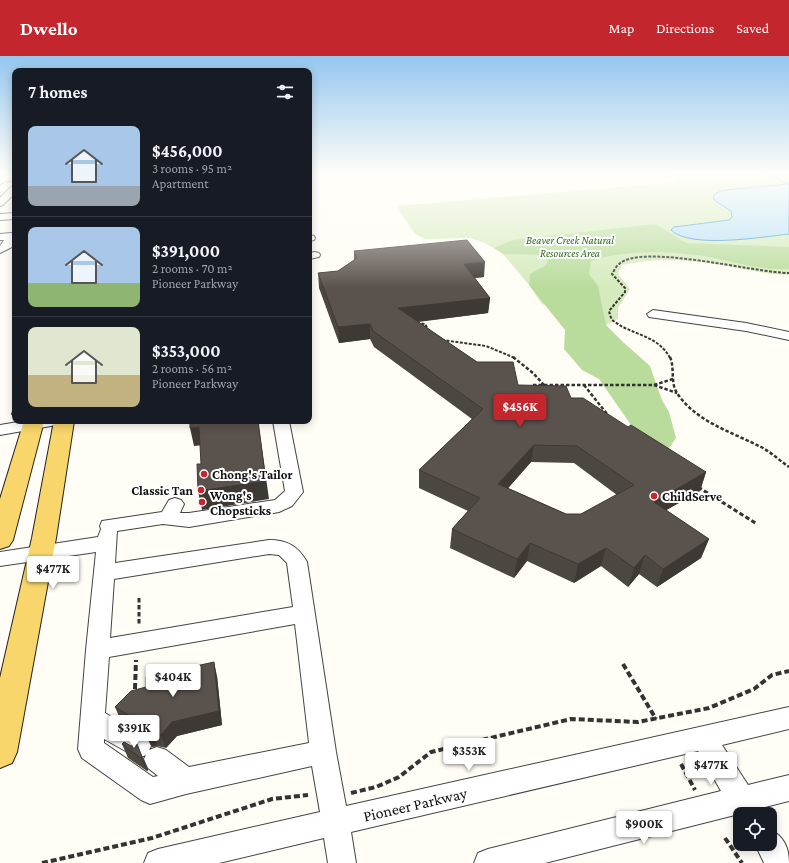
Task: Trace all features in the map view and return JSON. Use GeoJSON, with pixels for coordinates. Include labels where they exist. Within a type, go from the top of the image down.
{"type":"FeatureCollection","features":[{"type":"Feature","properties":{"kind":"main road"},"geometry":{"type":"LineString","coordinates":[[0,540],[39,424]]}},
{"type":"Feature","properties":{"kind":"main road"},"geometry":{"type":"LineString","coordinates":[[0,752],[41,553],[63,424]]}},
{"type":"Feature","properties":{"kind":"street"},"geometry":{"type":"LineString","coordinates":[[0,217],[12,216]]}},
{"type":"Feature","properties":{"kind":"street"},"geometry":{"type":"LineString","coordinates":[[0,250],[7,247],[8,239]]}},
{"type":"Feature","properties":{"kind":"street"},"geometry":{"type":"LineString","coordinates":[[653,314],[746,327],[789,336]]}},
{"type":"Feature","properties":{"kind":"street"},"geometry":{"type":"LineString","coordinates":[[0,430],[30,424]]}},
{"type":"Feature","properties":{"kind":"street"},"geometry":{"type":"LineString","coordinates":[[0,559],[41,553],[109,529],[171,511],[189,520],[279,506],[286,502],[294,492],[282,424]]}},
{"type":"Feature","properties":{"kind":"street"},"geometry":{"type":"LineString","coordinates":[[109,529],[103,573],[91,749],[150,791],[186,781],[323,752]]}},
{"type":"Feature","properties":{"kind":"street"},"geometry":{"type":"LineString","coordinates":[[103,573],[269,547],[281,547],[290,551],[297,562],[323,752],[342,863]]}},
{"type":"Feature","properties":{"kind":"street"},"geometry":{"type":"LineString","coordinates":[[97,650],[304,614]]}},
{"type":"Feature","properties":{"kind":"street","name":"Pioneer Parkway"},"geometry":{"type":"LineString","coordinates":[[158,863],[333,810],[704,738],[789,718]]}},
{"type":"Feature","properties":{"kind":"street"},"geometry":{"type":"LineString","coordinates":[[92,719],[148,753],[186,781]]}},
{"type":"Feature","properties":{"kind":"street"},"geometry":{"type":"LineString","coordinates":[[704,738],[746,807],[789,788]]}},
{"type":"Feature","properties":{"kind":"street"},"geometry":{"type":"LineString","coordinates":[[488,863],[733,810]]}},
{"type":"Feature","properties":{"kind":"street"},"geometry":{"type":"LineString","coordinates":[[772,851],[780,863]]}},
{"type":"Feature","properties":{"kind":"path"},"geometry":{"type":"LineString","coordinates":[[677,393],[673,379],[674,370],[668,354],[650,338],[622,328],[614,322],[610,316],[612,307],[625,292],[625,288],[612,274],[613,268],[618,263],[631,259],[668,258],[726,264],[764,272],[789,273]]}},
{"type":"Feature","properties":{"kind":"path"},"geometry":{"type":"LineString","coordinates":[[416,323],[425,324],[430,333]]}},
{"type":"Feature","properties":{"kind":"path"},"geometry":{"type":"LineString","coordinates":[[439,340],[482,345],[512,355],[529,367],[544,385]]}},
{"type":"Feature","properties":{"kind":"path"},"geometry":{"type":"LineString","coordinates":[[531,386],[654,385],[673,379]]}},
{"type":"Feature","properties":{"kind":"path"},"geometry":{"type":"LineString","coordinates":[[584,385],[609,418]]}},
{"type":"Feature","properties":{"kind":"path"},"geometry":{"type":"LineString","coordinates":[[654,385],[677,393],[698,415],[726,431],[763,448],[789,467]]}},
{"type":"Feature","properties":{"kind":"path"},"geometry":{"type":"LineString","coordinates":[[694,484],[757,524]]}},
{"type":"Feature","properties":{"kind":"path"},"geometry":{"type":"LineString","coordinates":[[623,664],[656,719]]}},
{"type":"Feature","properties":{"kind":"path"},"geometry":{"type":"LineString","coordinates":[[42,863],[167,834],[246,806],[272,800],[302,795],[333,810],[376,787],[399,777],[431,752],[572,719],[638,722],[709,708],[754,689],[772,675],[789,672]]}},
{"type":"Feature","properties":{"kind":"path"},"geometry":{"type":"LineString","coordinates":[[681,763],[695,790]]}},
{"type":"Feature","properties":{"kind":"path"},"geometry":{"type":"LineString","coordinates":[[725,838],[742,863]]}},
{"type":"Feature","properties":{"kind":"green space","name":"Beaver Creek Natural Resources Area"},"geometry":{"type":"Polygon","coordinates":[[[401,213],[789,213],[789,275],[764,273],[702,262],[680,260],[647,261],[622,265],[618,274],[630,289],[618,308],[618,319],[606,325],[542,304],[529,285],[503,254],[485,243],[470,238],[425,239],[415,234],[401,213]]]}},
{"type":"Feature","properties":{"kind":"green space"},"geometry":{"type":"Polygon","coordinates":[[[655,224],[686,243],[789,247],[789,269],[758,267],[710,257],[665,252],[619,254],[591,261],[589,274],[598,286],[606,325],[650,366],[662,400],[669,412],[676,438],[667,451],[638,435],[599,379],[582,370],[564,349],[565,330],[529,285],[530,274],[546,265],[550,255],[503,254],[494,248],[513,240],[655,224]]]}},
{"type":"Feature","properties":{"kind":"water"},"geometry":{"type":"Polygon","coordinates":[[[731,213],[789,213],[789,234],[745,239],[710,240],[680,236],[671,230],[674,227],[729,220],[732,217],[731,213]]]}},
{"type":"Feature","properties":{"kind":"building"},"geometry":{"type":"Polygon","coordinates":[[[467,240],[485,262],[464,264],[490,298],[398,308],[477,362],[513,362],[518,385],[566,386],[571,398],[583,398],[628,427],[631,425],[706,472],[654,502],[709,539],[663,569],[645,555],[634,568],[606,548],[578,564],[530,543],[517,559],[452,529],[480,498],[419,470],[483,409],[373,331],[370,324],[338,327],[318,273],[338,271],[357,258],[354,251],[467,240]],[[534,445],[498,484],[566,514],[581,514],[634,485],[577,446],[534,445]]]}},
{"type":"Feature","properties":{"kind":"building"},"geometry":{"type":"Polygon","coordinates":[[[190,424],[258,424],[266,481],[198,491],[197,464],[201,464],[199,427],[190,428],[190,424]]]}},
{"type":"Feature","properties":{"kind":"building"},"geometry":{"type":"Polygon","coordinates":[[[214,662],[219,711],[172,722],[161,735],[152,732],[146,733],[142,723],[115,707],[131,691],[146,687],[146,677],[214,662]]]}},
{"type":"Feature","properties":{"kind":"building"},"geometry":{"type":"Polygon","coordinates":[[[124,742],[131,746],[137,744],[142,757],[141,758],[122,744],[124,742]]]}},
{"type":"Feature","properties":{"kind":"place","name":"Chong's Tailor"},"geometry":{"type":"Point","coordinates":[204,474]}},
{"type":"Feature","properties":{"kind":"place","name":"Classic Tan"},"geometry":{"type":"Point","coordinates":[201,490]}},
{"type":"Feature","properties":{"kind":"place","name":"ChildServe"},"geometry":{"type":"Point","coordinates":[654,496]}},
{"type":"Feature","properties":{"kind":"place","name":"Wong's Chopsticks"},"geometry":{"type":"Point","coordinates":[202,502]}}]}
